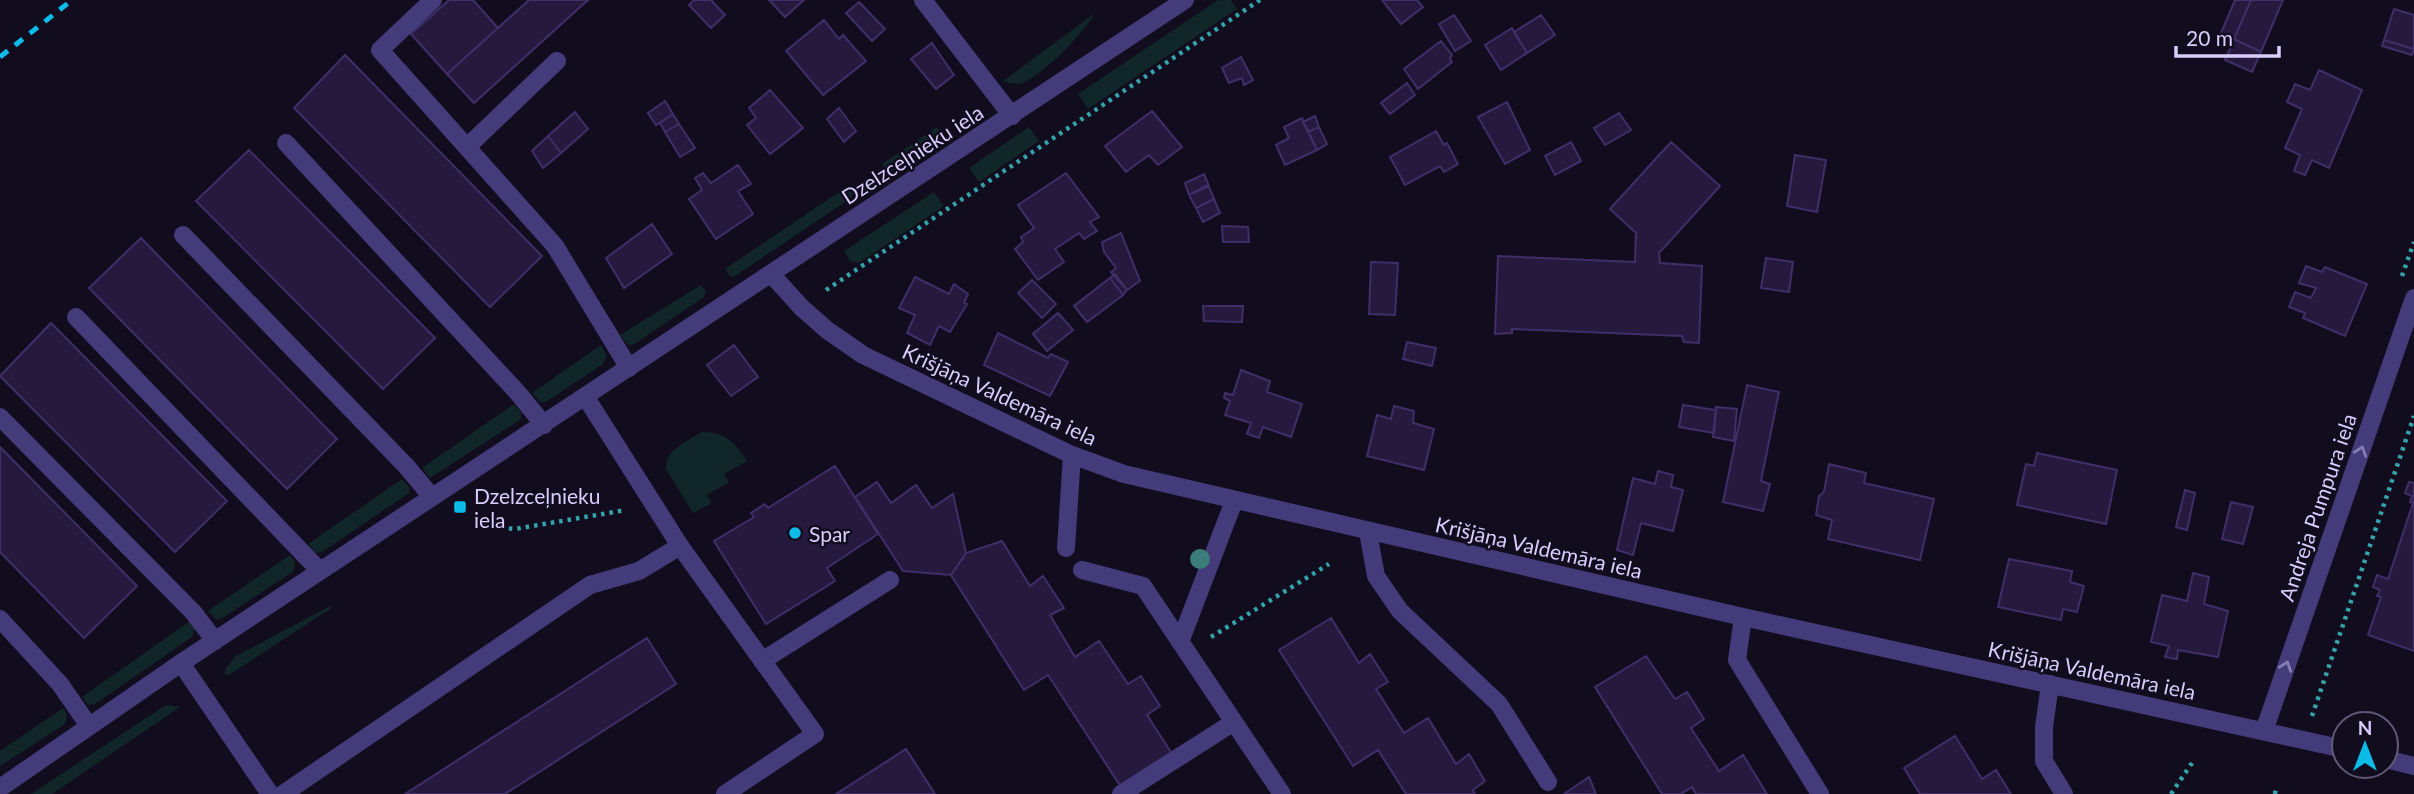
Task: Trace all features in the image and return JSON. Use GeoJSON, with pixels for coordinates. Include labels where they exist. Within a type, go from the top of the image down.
{"type":"FeatureCollection","features":[{"type":"Feature","properties":{"kind":"street"},"geometry":{"type":"LineString","coordinates":[[433,0],[380,50],[555,246],[629,368]]}},
{"type":"Feature","properties":{"kind":"street"},"geometry":{"type":"LineString","coordinates":[[923,0],[1012,116]]}},
{"type":"Feature","properties":{"kind":"street","name":"Dzelzceļnieku iela"},"geometry":{"type":"LineString","coordinates":[[0,788],[215,640],[1185,0]]}},
{"type":"Feature","properties":{"kind":"street"},"geometry":{"type":"LineString","coordinates":[[467,147],[557,61]]}},
{"type":"Feature","properties":{"kind":"street"},"geometry":{"type":"LineString","coordinates":[[286,143],[518,393],[544,425]]}},
{"type":"Feature","properties":{"kind":"street"},"geometry":{"type":"LineString","coordinates":[[183,235],[407,467],[432,497]]}},
{"type":"Feature","properties":{"kind":"street","name":"Krišjāņa Valdemāra iela"},"geometry":{"type":"LineString","coordinates":[[771,274],[802,308],[827,330],[863,355],[1072,455],[1124,474],[1743,617],[2330,746]]}},
{"type":"Feature","properties":{"kind":"street","name":"Andreja Pumpura iela"},"geometry":{"type":"LineString","coordinates":[[2264,731],[2414,298]]}},
{"type":"Feature","properties":{"kind":"street"},"geometry":{"type":"LineString","coordinates":[[76,317],[320,571]]}},
{"type":"Feature","properties":{"kind":"street"},"geometry":{"type":"LineString","coordinates":[[585,396],[680,546],[815,734],[725,794]]}},
{"type":"Feature","properties":{"kind":"street"},"geometry":{"type":"LineString","coordinates":[[0,417],[193,612],[215,640]]}},
{"type":"Feature","properties":{"kind":"street"},"geometry":{"type":"LineString","coordinates":[[1066,548],[1072,455]]}},
{"type":"Feature","properties":{"kind":"street"},"geometry":{"type":"LineString","coordinates":[[1180,642],[1234,501]]}},
{"type":"Feature","properties":{"kind":"street"},"geometry":{"type":"LineString","coordinates":[[1368,532],[1376,576],[1400,611],[1499,704],[1548,782]]}},
{"type":"Feature","properties":{"kind":"street"},"geometry":{"type":"LineString","coordinates":[[282,794],[590,584],[639,571],[680,546]]}},
{"type":"Feature","properties":{"kind":"street"},"geometry":{"type":"LineString","coordinates":[[1082,570],[1143,586],[1282,794]]}},
{"type":"Feature","properties":{"kind":"street"},"geometry":{"type":"LineString","coordinates":[[762,661],[890,580]]}},
{"type":"Feature","properties":{"kind":"street"},"geometry":{"type":"LineString","coordinates":[[1743,617],[1737,660],[1821,794]]}},
{"type":"Feature","properties":{"kind":"street"},"geometry":{"type":"LineString","coordinates":[[0,619],[61,684],[89,726]]}},
{"type":"Feature","properties":{"kind":"street"},"geometry":{"type":"LineString","coordinates":[[181,663],[270,794]]}},
{"type":"Feature","properties":{"kind":"street"},"geometry":{"type":"LineString","coordinates":[[2050,684],[2044,727],[2044,761],[2064,794]]}},
{"type":"Feature","properties":{"kind":"street"},"geometry":{"type":"LineString","coordinates":[[1121,794],[1234,722]]}},
{"type":"Feature","properties":{"kind":"path"},"geometry":{"type":"LineString","coordinates":[[826,290],[1260,0]]}},
{"type":"Feature","properties":{"kind":"path"},"geometry":{"type":"LineString","coordinates":[[2304,740],[2414,416]]}},
{"type":"Feature","properties":{"kind":"path"},"geometry":{"type":"LineString","coordinates":[[475,525],[515,529],[655,505]]}},
{"type":"Feature","properties":{"kind":"path"},"geometry":{"type":"LineString","coordinates":[[1202,643],[1329,564]]}},
{"type":"Feature","properties":{"kind":"path"},"geometry":{"type":"LineString","coordinates":[[2171,794],[2194,760]]}},
{"type":"Feature","properties":{"kind":"green space"},"geometry":{"type":"Polygon","coordinates":[[[1218,0],[1231,0],[1237,9],[1088,109],[1078,94],[1218,0]]]}},
{"type":"Feature","properties":{"kind":"green space"},"geometry":{"type":"Polygon","coordinates":[[[1095,13],[1073,41],[1033,77],[1021,83],[1003,81],[1095,13]]]}},
{"type":"Feature","properties":{"kind":"green space"},"geometry":{"type":"Polygon","coordinates":[[[937,127],[943,134],[942,137],[891,172],[887,172],[882,164],[937,127]]]}},
{"type":"Feature","properties":{"kind":"green space"},"geometry":{"type":"Polygon","coordinates":[[[1029,127],[1039,141],[979,182],[969,168],[1029,127]]]}},
{"type":"Feature","properties":{"kind":"green space"},"geometry":{"type":"Polygon","coordinates":[[[848,186],[853,190],[851,198],[735,276],[731,277],[725,269],[848,186]]]}},
{"type":"Feature","properties":{"kind":"green space"},"geometry":{"type":"Polygon","coordinates":[[[934,192],[944,206],[859,263],[850,261],[844,251],[934,192]]]}},
{"type":"Feature","properties":{"kind":"green space"},"geometry":{"type":"Polygon","coordinates":[[[701,285],[706,292],[704,297],[633,345],[628,345],[620,335],[701,285]]]}},
{"type":"Feature","properties":{"kind":"green space"},"geometry":{"type":"Polygon","coordinates":[[[601,345],[607,355],[603,364],[546,402],[540,402],[532,393],[601,345]]]}},
{"type":"Feature","properties":{"kind":"green space"},"geometry":{"type":"Polygon","coordinates":[[[514,404],[521,413],[521,419],[430,478],[422,468],[514,404]]]}},
{"type":"Feature","properties":{"kind":"green space"},"geometry":{"type":"Polygon","coordinates":[[[702,432],[729,439],[747,461],[724,474],[729,482],[707,495],[712,503],[693,513],[666,469],[673,451],[702,432]]]}},
{"type":"Feature","properties":{"kind":"green space"},"geometry":{"type":"Polygon","coordinates":[[[402,479],[410,488],[409,493],[322,552],[316,553],[308,544],[402,479]]]}},
{"type":"Feature","properties":{"kind":"green space"},"geometry":{"type":"Polygon","coordinates":[[[290,555],[295,562],[294,571],[224,617],[217,620],[208,611],[290,555]]]}},
{"type":"Feature","properties":{"kind":"green space"},"geometry":{"type":"Polygon","coordinates":[[[332,605],[330,609],[229,675],[225,675],[226,668],[236,656],[332,605]]]}},
{"type":"Feature","properties":{"kind":"green space"},"geometry":{"type":"Polygon","coordinates":[[[190,621],[195,628],[192,637],[95,704],[88,705],[82,697],[190,621]]]}},
{"type":"Feature","properties":{"kind":"green space"},"geometry":{"type":"Polygon","coordinates":[[[166,705],[180,707],[52,794],[31,794],[166,705]]]}},
{"type":"Feature","properties":{"kind":"green space"},"geometry":{"type":"Polygon","coordinates":[[[63,708],[67,714],[65,724],[0,766],[0,751],[63,708]]]}},
{"type":"Feature","properties":{"kind":"building"},"geometry":{"type":"Polygon","coordinates":[[[449,0],[473,0],[498,28],[447,74],[411,34],[449,0]]]}},
{"type":"Feature","properties":{"kind":"building"},"geometry":{"type":"Polygon","coordinates":[[[529,0],[588,0],[474,103],[447,74],[529,0]]]}},
{"type":"Feature","properties":{"kind":"building"},"geometry":{"type":"Polygon","coordinates":[[[694,0],[711,0],[725,15],[711,28],[689,5],[694,0]]]}},
{"type":"Feature","properties":{"kind":"building"},"geometry":{"type":"Polygon","coordinates":[[[769,0],[804,0],[785,17],[769,0]]]}},
{"type":"Feature","properties":{"kind":"building"},"geometry":{"type":"Polygon","coordinates":[[[1382,0],[1417,0],[1423,7],[1401,24],[1382,0]]]}},
{"type":"Feature","properties":{"kind":"building"},"geometry":{"type":"Polygon","coordinates":[[[2235,0],[2251,0],[2234,39],[2221,33],[2235,0]]]}},
{"type":"Feature","properties":{"kind":"building"},"geometry":{"type":"Polygon","coordinates":[[[2251,0],[2283,0],[2261,52],[2234,39],[2251,0]]]}},
{"type":"Feature","properties":{"kind":"building"},"geometry":{"type":"Polygon","coordinates":[[[859,2],[885,29],[872,41],[846,13],[859,2]]]}},
{"type":"Feature","properties":{"kind":"building"},"geometry":{"type":"Polygon","coordinates":[[[2394,9],[2414,15],[2414,49],[2384,40],[2394,9]]]}},
{"type":"Feature","properties":{"kind":"building"},"geometry":{"type":"Polygon","coordinates":[[[1454,15],[1471,41],[1455,51],[1439,24],[1454,15]]]}},
{"type":"Feature","properties":{"kind":"building"},"geometry":{"type":"Polygon","coordinates":[[[1541,15],[1555,35],[1527,53],[1514,32],[1541,15]]]}},
{"type":"Feature","properties":{"kind":"building"},"geometry":{"type":"Polygon","coordinates":[[[824,20],[839,39],[843,35],[866,61],[823,95],[786,51],[824,20]]]}},
{"type":"Feature","properties":{"kind":"building"},"geometry":{"type":"Polygon","coordinates":[[[1512,28],[1527,53],[1501,70],[1485,45],[1512,28]]]}},
{"type":"Feature","properties":{"kind":"building"},"geometry":{"type":"Polygon","coordinates":[[[2234,39],[2261,52],[2252,72],[2225,60],[2234,39]]]}},
{"type":"Feature","properties":{"kind":"building"},"geometry":{"type":"Polygon","coordinates":[[[2384,40],[2414,49],[2412,55],[2382,46],[2384,40]]]}},
{"type":"Feature","properties":{"kind":"building"},"geometry":{"type":"Polygon","coordinates":[[[1441,41],[1452,55],[1452,62],[1418,89],[1404,69],[1441,41]]]}},
{"type":"Feature","properties":{"kind":"building"},"geometry":{"type":"Polygon","coordinates":[[[932,43],[954,75],[936,89],[911,59],[932,43]]]}},
{"type":"Feature","properties":{"kind":"building"},"geometry":{"type":"Polygon","coordinates":[[[345,55],[542,256],[490,307],[294,108],[345,55]]]}},
{"type":"Feature","properties":{"kind":"building"},"geometry":{"type":"Polygon","coordinates":[[[1241,57],[1253,80],[1244,85],[1242,78],[1229,83],[1222,68],[1241,57]]]}},
{"type":"Feature","properties":{"kind":"building"},"geometry":{"type":"Polygon","coordinates":[[[2319,70],[2362,90],[2329,168],[2312,160],[2305,175],[2294,171],[2300,155],[2285,148],[2302,109],[2287,102],[2295,84],[2310,90],[2319,70]]]}},
{"type":"Feature","properties":{"kind":"building"},"geometry":{"type":"Polygon","coordinates":[[[1407,83],[1415,95],[1390,114],[1381,103],[1407,83]]]}},
{"type":"Feature","properties":{"kind":"building"},"geometry":{"type":"Polygon","coordinates":[[[770,90],[803,128],[770,154],[747,125],[756,118],[749,108],[770,90]]]}},
{"type":"Feature","properties":{"kind":"building"},"geometry":{"type":"Polygon","coordinates":[[[665,101],[673,114],[656,125],[648,113],[665,101]]]}},
{"type":"Feature","properties":{"kind":"building"},"geometry":{"type":"Polygon","coordinates":[[[1507,102],[1530,150],[1505,164],[1478,117],[1507,102]]]}},
{"type":"Feature","properties":{"kind":"building"},"geometry":{"type":"Polygon","coordinates":[[[839,108],[856,131],[844,142],[827,119],[839,108]]]}},
{"type":"Feature","properties":{"kind":"building"},"geometry":{"type":"Polygon","coordinates":[[[1152,111],[1182,147],[1158,165],[1149,155],[1126,172],[1105,146],[1152,111]]]}},
{"type":"Feature","properties":{"kind":"building"},"geometry":{"type":"Polygon","coordinates":[[[575,112],[588,129],[561,153],[548,136],[575,112]]]}},
{"type":"Feature","properties":{"kind":"building"},"geometry":{"type":"Polygon","coordinates":[[[1619,113],[1631,130],[1605,145],[1594,128],[1619,113]]]}},
{"type":"Feature","properties":{"kind":"building"},"geometry":{"type":"Polygon","coordinates":[[[673,114],[679,124],[665,132],[660,123],[673,114]]]}},
{"type":"Feature","properties":{"kind":"building"},"geometry":{"type":"Polygon","coordinates":[[[1315,116],[1319,127],[1308,132],[1303,122],[1315,116]]]}},
{"type":"Feature","properties":{"kind":"building"},"geometry":{"type":"Polygon","coordinates":[[[1302,118],[1317,150],[1285,165],[1276,145],[1289,138],[1284,127],[1302,118]]]}},
{"type":"Feature","properties":{"kind":"building"},"geometry":{"type":"Polygon","coordinates":[[[679,124],[695,148],[680,157],[665,132],[679,124]]]}},
{"type":"Feature","properties":{"kind":"building"},"geometry":{"type":"Polygon","coordinates":[[[1319,127],[1327,144],[1317,150],[1308,132],[1319,127]]]}},
{"type":"Feature","properties":{"kind":"building"},"geometry":{"type":"Polygon","coordinates":[[[1436,131],[1444,145],[1447,143],[1458,164],[1444,172],[1440,166],[1405,185],[1390,157],[1436,131]]]}},
{"type":"Feature","properties":{"kind":"building"},"geometry":{"type":"Polygon","coordinates":[[[548,136],[561,153],[543,168],[532,151],[548,136]]]}},
{"type":"Feature","properties":{"kind":"building"},"geometry":{"type":"Polygon","coordinates":[[[1571,142],[1581,161],[1555,175],[1545,156],[1571,142]]]}},
{"type":"Feature","properties":{"kind":"building"},"geometry":{"type":"Polygon","coordinates":[[[1671,142],[1720,186],[1659,253],[1660,263],[1702,266],[1699,343],[1684,342],[1682,336],[1512,329],[1512,333],[1495,334],[1498,256],[1635,262],[1636,233],[1610,209],[1671,142]]]}},
{"type":"Feature","properties":{"kind":"building"},"geometry":{"type":"Polygon","coordinates":[[[249,150],[435,338],[383,389],[196,201],[249,150]]]}},
{"type":"Feature","properties":{"kind":"building"},"geometry":{"type":"Polygon","coordinates":[[[1795,155],[1826,160],[1817,212],[1787,206],[1795,155]]]}},
{"type":"Feature","properties":{"kind":"building"},"geometry":{"type":"Polygon","coordinates":[[[738,165],[751,184],[738,191],[753,214],[716,239],[689,199],[702,190],[695,178],[703,173],[711,183],[738,165]]]}},
{"type":"Feature","properties":{"kind":"building"},"geometry":{"type":"Polygon","coordinates":[[[1066,173],[1099,217],[1090,222],[1097,231],[1084,239],[1079,233],[1055,249],[1064,262],[1038,280],[1015,249],[1023,242],[1021,237],[1034,228],[1018,205],[1066,173]]]}},
{"type":"Feature","properties":{"kind":"building"},"geometry":{"type":"Polygon","coordinates":[[[1204,174],[1209,186],[1189,195],[1185,183],[1204,174]]]}},
{"type":"Feature","properties":{"kind":"building"},"geometry":{"type":"Polygon","coordinates":[[[1208,185],[1214,199],[1196,208],[1189,195],[1208,185]]]}},
{"type":"Feature","properties":{"kind":"building"},"geometry":{"type":"Polygon","coordinates":[[[1214,199],[1220,213],[1203,222],[1196,208],[1214,199]]]}},
{"type":"Feature","properties":{"kind":"building"},"geometry":{"type":"Polygon","coordinates":[[[652,224],[672,254],[624,288],[606,258],[652,224]]]}},
{"type":"Feature","properties":{"kind":"building"},"geometry":{"type":"Polygon","coordinates":[[[1222,226],[1248,227],[1249,242],[1223,242],[1222,226]]]}},
{"type":"Feature","properties":{"kind":"building"},"geometry":{"type":"Polygon","coordinates":[[[1121,233],[1140,281],[1127,290],[1111,272],[1116,268],[1104,252],[1102,242],[1121,233]]]}},
{"type":"Feature","properties":{"kind":"building"},"geometry":{"type":"Polygon","coordinates":[[[141,238],[337,439],[287,489],[89,288],[141,238]]]}},
{"type":"Feature","properties":{"kind":"building"},"geometry":{"type":"Polygon","coordinates":[[[1766,258],[1793,262],[1789,292],[1761,288],[1766,258]]]}},
{"type":"Feature","properties":{"kind":"building"},"geometry":{"type":"Polygon","coordinates":[[[1371,262],[1398,263],[1395,315],[1369,314],[1371,262]]]}},
{"type":"Feature","properties":{"kind":"building"},"geometry":{"type":"Polygon","coordinates":[[[2306,266],[2322,272],[2325,267],[2367,284],[2345,336],[2303,318],[2305,313],[2289,307],[2295,292],[2311,298],[2316,288],[2299,283],[2306,266]]]}},
{"type":"Feature","properties":{"kind":"building"},"geometry":{"type":"Polygon","coordinates":[[[1115,274],[1127,290],[1123,295],[1110,278],[1115,274]]]}},
{"type":"Feature","properties":{"kind":"building"},"geometry":{"type":"Polygon","coordinates":[[[915,277],[949,294],[954,284],[968,294],[964,303],[967,304],[950,332],[939,326],[930,345],[907,333],[915,315],[899,308],[915,277]]]}},
{"type":"Feature","properties":{"kind":"building"},"geometry":{"type":"Polygon","coordinates":[[[1110,278],[1123,295],[1087,322],[1074,306],[1110,278]]]}},
{"type":"Feature","properties":{"kind":"building"},"geometry":{"type":"Polygon","coordinates":[[[1032,280],[1056,304],[1042,318],[1018,293],[1032,280]]]}},
{"type":"Feature","properties":{"kind":"building"},"geometry":{"type":"Polygon","coordinates":[[[1203,306],[1243,306],[1242,322],[1204,321],[1203,306]]]}},
{"type":"Feature","properties":{"kind":"building"},"geometry":{"type":"Polygon","coordinates":[[[1058,313],[1073,330],[1047,351],[1033,334],[1058,313]]]}},
{"type":"Feature","properties":{"kind":"building"},"geometry":{"type":"Polygon","coordinates":[[[51,323],[227,501],[175,552],[0,376],[51,323]]]}},
{"type":"Feature","properties":{"kind":"building"},"geometry":{"type":"Polygon","coordinates":[[[998,333],[1048,358],[1051,354],[1068,362],[1050,396],[984,365],[998,333]]]}},
{"type":"Feature","properties":{"kind":"building"},"geometry":{"type":"Polygon","coordinates":[[[1407,342],[1436,348],[1432,366],[1403,359],[1407,342]]]}},
{"type":"Feature","properties":{"kind":"building"},"geometry":{"type":"Polygon","coordinates":[[[734,345],[758,377],[731,396],[707,365],[734,345]]]}},
{"type":"Feature","properties":{"kind":"building"},"geometry":{"type":"Polygon","coordinates":[[[1241,370],[1270,381],[1267,392],[1302,404],[1291,437],[1263,427],[1259,438],[1247,434],[1251,423],[1225,415],[1230,401],[1224,398],[1225,393],[1233,395],[1241,370]]]}},
{"type":"Feature","properties":{"kind":"building"},"geometry":{"type":"Polygon","coordinates":[[[1747,385],[1779,392],[1761,481],[1770,484],[1763,511],[1723,502],[1747,385]]]}},
{"type":"Feature","properties":{"kind":"building"},"geometry":{"type":"Polygon","coordinates":[[[1683,405],[1716,410],[1714,433],[1679,427],[1683,405]]]}},
{"type":"Feature","properties":{"kind":"building"},"geometry":{"type":"Polygon","coordinates":[[[1394,406],[1414,411],[1413,423],[1434,429],[1424,470],[1367,456],[1377,415],[1391,419],[1394,406]]]}},
{"type":"Feature","properties":{"kind":"building"},"geometry":{"type":"Polygon","coordinates":[[[1716,407],[1737,409],[1734,441],[1713,437],[1716,407]]]}},
{"type":"Feature","properties":{"kind":"building"},"geometry":{"type":"Polygon","coordinates":[[[0,447],[137,586],[84,638],[0,552],[0,447]]]}},
{"type":"Feature","properties":{"kind":"building"},"geometry":{"type":"Polygon","coordinates":[[[2037,453],[2117,470],[2106,524],[2017,505],[2026,464],[2034,466],[2037,453]]]}},
{"type":"Feature","properties":{"kind":"building"},"geometry":{"type":"Polygon","coordinates":[[[1829,464],[1866,473],[1864,483],[1934,499],[1920,560],[1828,539],[1832,520],[1816,515],[1829,464]]]}},
{"type":"Feature","properties":{"kind":"building"},"geometry":{"type":"Polygon","coordinates":[[[835,466],[878,534],[827,568],[835,581],[766,624],[714,541],[754,517],[751,513],[765,504],[768,508],[835,466]]]}},
{"type":"Feature","properties":{"kind":"building"},"geometry":{"type":"Polygon","coordinates":[[[1658,471],[1673,475],[1671,487],[1683,490],[1673,531],[1641,523],[1633,555],[1617,550],[1633,478],[1655,484],[1658,471]]]}},
{"type":"Feature","properties":{"kind":"building"},"geometry":{"type":"Polygon","coordinates":[[[877,482],[891,503],[916,485],[932,508],[953,494],[966,553],[951,575],[903,571],[855,497],[877,482]]]}},
{"type":"Feature","properties":{"kind":"building"},"geometry":{"type":"Polygon","coordinates":[[[2409,482],[2414,483],[2414,651],[2368,635],[2381,597],[2377,596],[2380,590],[2373,587],[2377,575],[2388,579],[2413,503],[2410,502],[2412,496],[2405,493],[2409,482]]]}},
{"type":"Feature","properties":{"kind":"building"},"geometry":{"type":"Polygon","coordinates":[[[2185,490],[2195,493],[2187,530],[2176,527],[2185,490]]]}},
{"type":"Feature","properties":{"kind":"building"},"geometry":{"type":"Polygon","coordinates":[[[2231,502],[2253,507],[2243,544],[2222,539],[2231,502]]]}},
{"type":"Feature","properties":{"kind":"building"},"geometry":{"type":"Polygon","coordinates":[[[1002,541],[1030,586],[1043,576],[1064,608],[1050,615],[1075,657],[1099,641],[1128,684],[1141,676],[1160,706],[1147,715],[1174,757],[1123,790],[1048,675],[1024,690],[951,575],[966,553],[1002,541]]]}},
{"type":"Feature","properties":{"kind":"building"},"geometry":{"type":"Polygon","coordinates":[[[2009,559],[2072,571],[2070,582],[2084,586],[2077,612],[2063,609],[2061,620],[1998,607],[2009,559]]]}},
{"type":"Feature","properties":{"kind":"building"},"geometry":{"type":"Polygon","coordinates":[[[2193,573],[2209,577],[2204,604],[2228,611],[2218,657],[2178,650],[2177,659],[2165,657],[2169,646],[2151,642],[2162,595],[2187,601],[2193,573]]]}},
{"type":"Feature","properties":{"kind":"building"},"geometry":{"type":"Polygon","coordinates":[[[1331,618],[1359,663],[1370,654],[1388,682],[1376,689],[1404,733],[1428,718],[1456,764],[1469,754],[1485,781],[1473,790],[1475,794],[1406,794],[1378,750],[1353,766],[1279,650],[1331,618]]]}},
{"type":"Feature","properties":{"kind":"building"},"geometry":{"type":"Polygon","coordinates":[[[647,638],[676,684],[505,794],[405,794],[647,638]]]}},
{"type":"Feature","properties":{"kind":"building"},"geometry":{"type":"Polygon","coordinates":[[[1646,656],[1675,699],[1687,692],[1704,719],[1691,728],[1719,771],[1743,755],[1767,794],[1696,794],[1692,787],[1681,794],[1662,794],[1595,687],[1646,656]]]}},
{"type":"Feature","properties":{"kind":"building"},"geometry":{"type":"Polygon","coordinates":[[[1955,736],[1982,779],[1996,770],[2011,794],[1920,794],[1904,768],[1955,736]]]}},
{"type":"Feature","properties":{"kind":"building"},"geometry":{"type":"Polygon","coordinates":[[[906,749],[935,794],[836,794],[906,749]]]}},
{"type":"Feature","properties":{"kind":"building"},"geometry":{"type":"Polygon","coordinates":[[[1589,777],[1596,794],[1564,794],[1589,777]]]}},
{"type":"Feature","properties":{"kind":"railway"},"geometry":{"type":"LineString","coordinates":[[0,57],[72,0]]}},
{"type":"Feature","properties":{"kind":"place","name":"Dzelzceļnieku iela"},"geometry":{"type":"Point","coordinates":[460,507]}},
{"type":"Feature","properties":{"kind":"place","name":"Spar"},"geometry":{"type":"Point","coordinates":[795,533]}}]}
